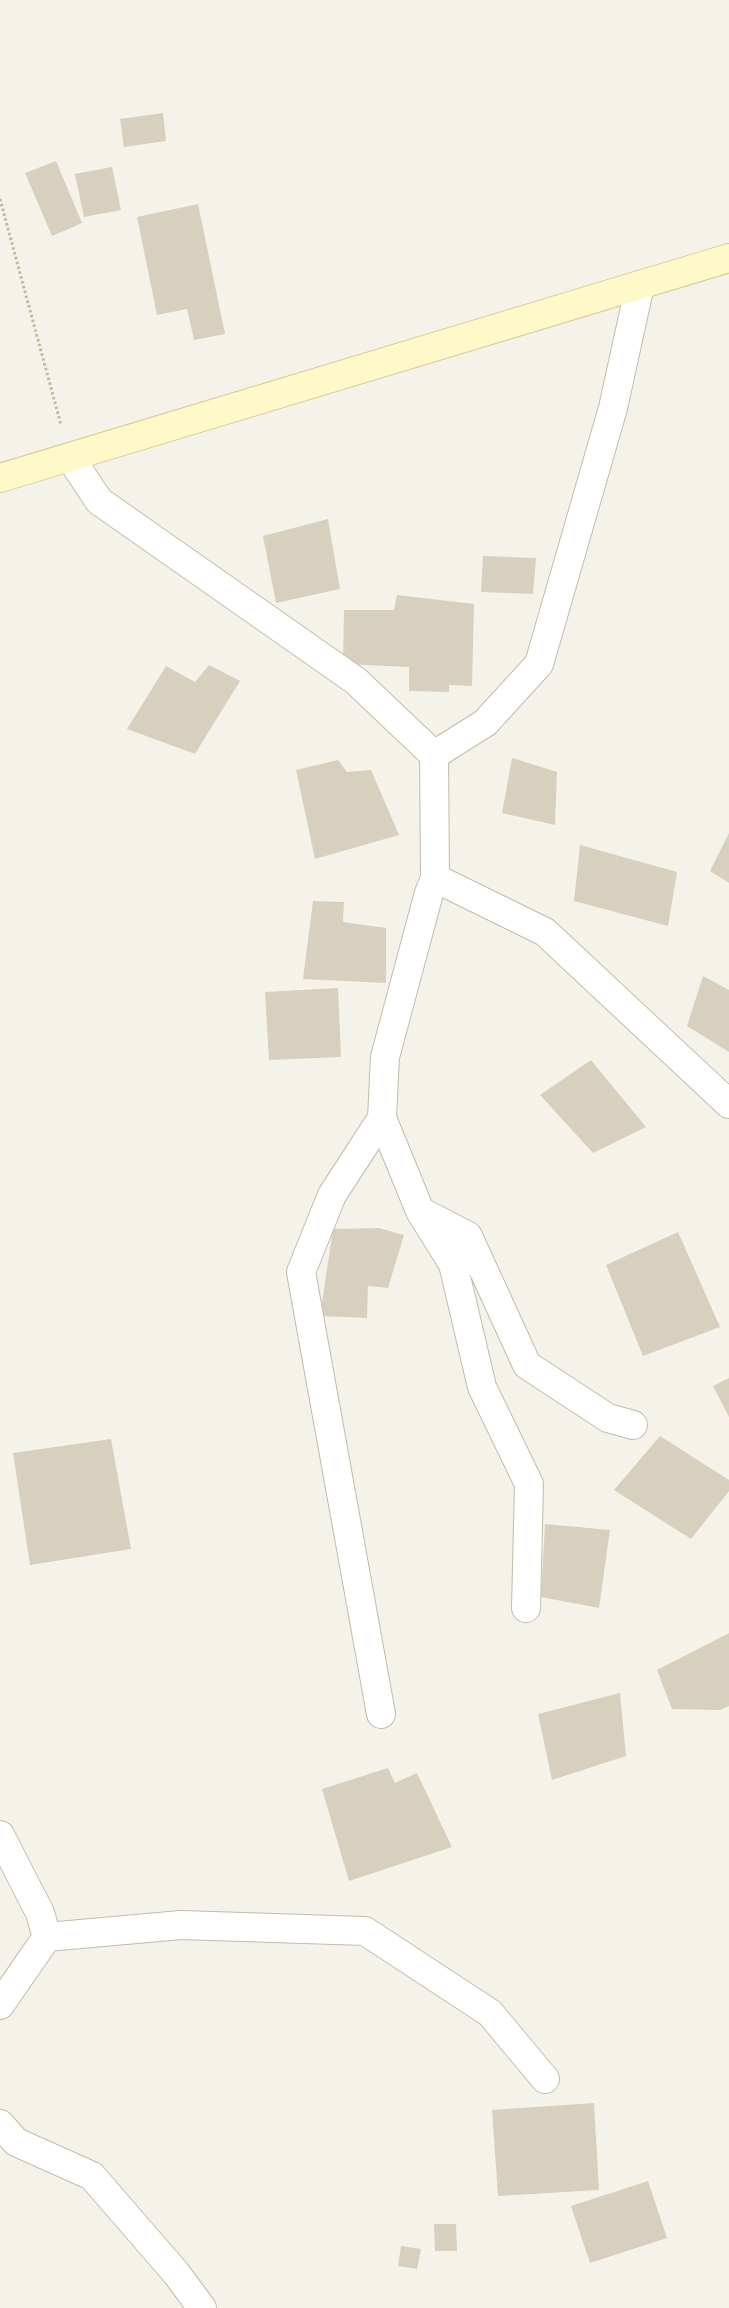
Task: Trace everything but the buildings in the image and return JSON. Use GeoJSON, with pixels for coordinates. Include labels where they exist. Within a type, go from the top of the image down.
{"type":"FeatureCollection","features":[{"type":"Feature","properties":{"kind":"street"},"geometry":{"type":"LineString","coordinates":[[0,478],[729,258]]}},
{"type":"Feature","properties":{"kind":"street"},"geometry":{"type":"LineString","coordinates":[[434,755],[485,723],[539,664],[613,408],[640,285]]}},
{"type":"Feature","properties":{"kind":"street"},"geometry":{"type":"LineString","coordinates":[[70,457],[99,501],[356,681],[434,755],[435,878],[385,1057],[382,1118],[420,1211],[453,1264],[482,1387],[529,1484],[526,1608]]}},
{"type":"Feature","properties":{"kind":"street"},"geometry":{"type":"LineString","coordinates":[[435,878],[545,932],[729,1104]]}},
{"type":"Feature","properties":{"kind":"street"},"geometry":{"type":"LineString","coordinates":[[382,1118],[332,1195],[301,1272],[382,1714]]}},
{"type":"Feature","properties":{"kind":"street"},"geometry":{"type":"LineString","coordinates":[[420,1211],[468,1236],[527,1365],[608,1418],[633,1425]]}},
{"type":"Feature","properties":{"kind":"street"},"geometry":{"type":"LineString","coordinates":[[0,1835],[40,1913],[47,1937]]}},
{"type":"Feature","properties":{"kind":"street"},"geometry":{"type":"LineString","coordinates":[[47,1937],[181,1925],[365,1931],[490,2013],[545,2079]]}},
{"type":"Feature","properties":{"kind":"street"},"geometry":{"type":"LineString","coordinates":[[0,2005],[47,1937]]}},
{"type":"Feature","properties":{"kind":"street"},"geometry":{"type":"LineString","coordinates":[[0,2124],[16,2142],[92,2176],[176,2273],[202,2308]]}},
{"type":"Feature","properties":{"kind":"path"},"geometry":{"type":"LineString","coordinates":[[0,199],[70,457]]}}]}
